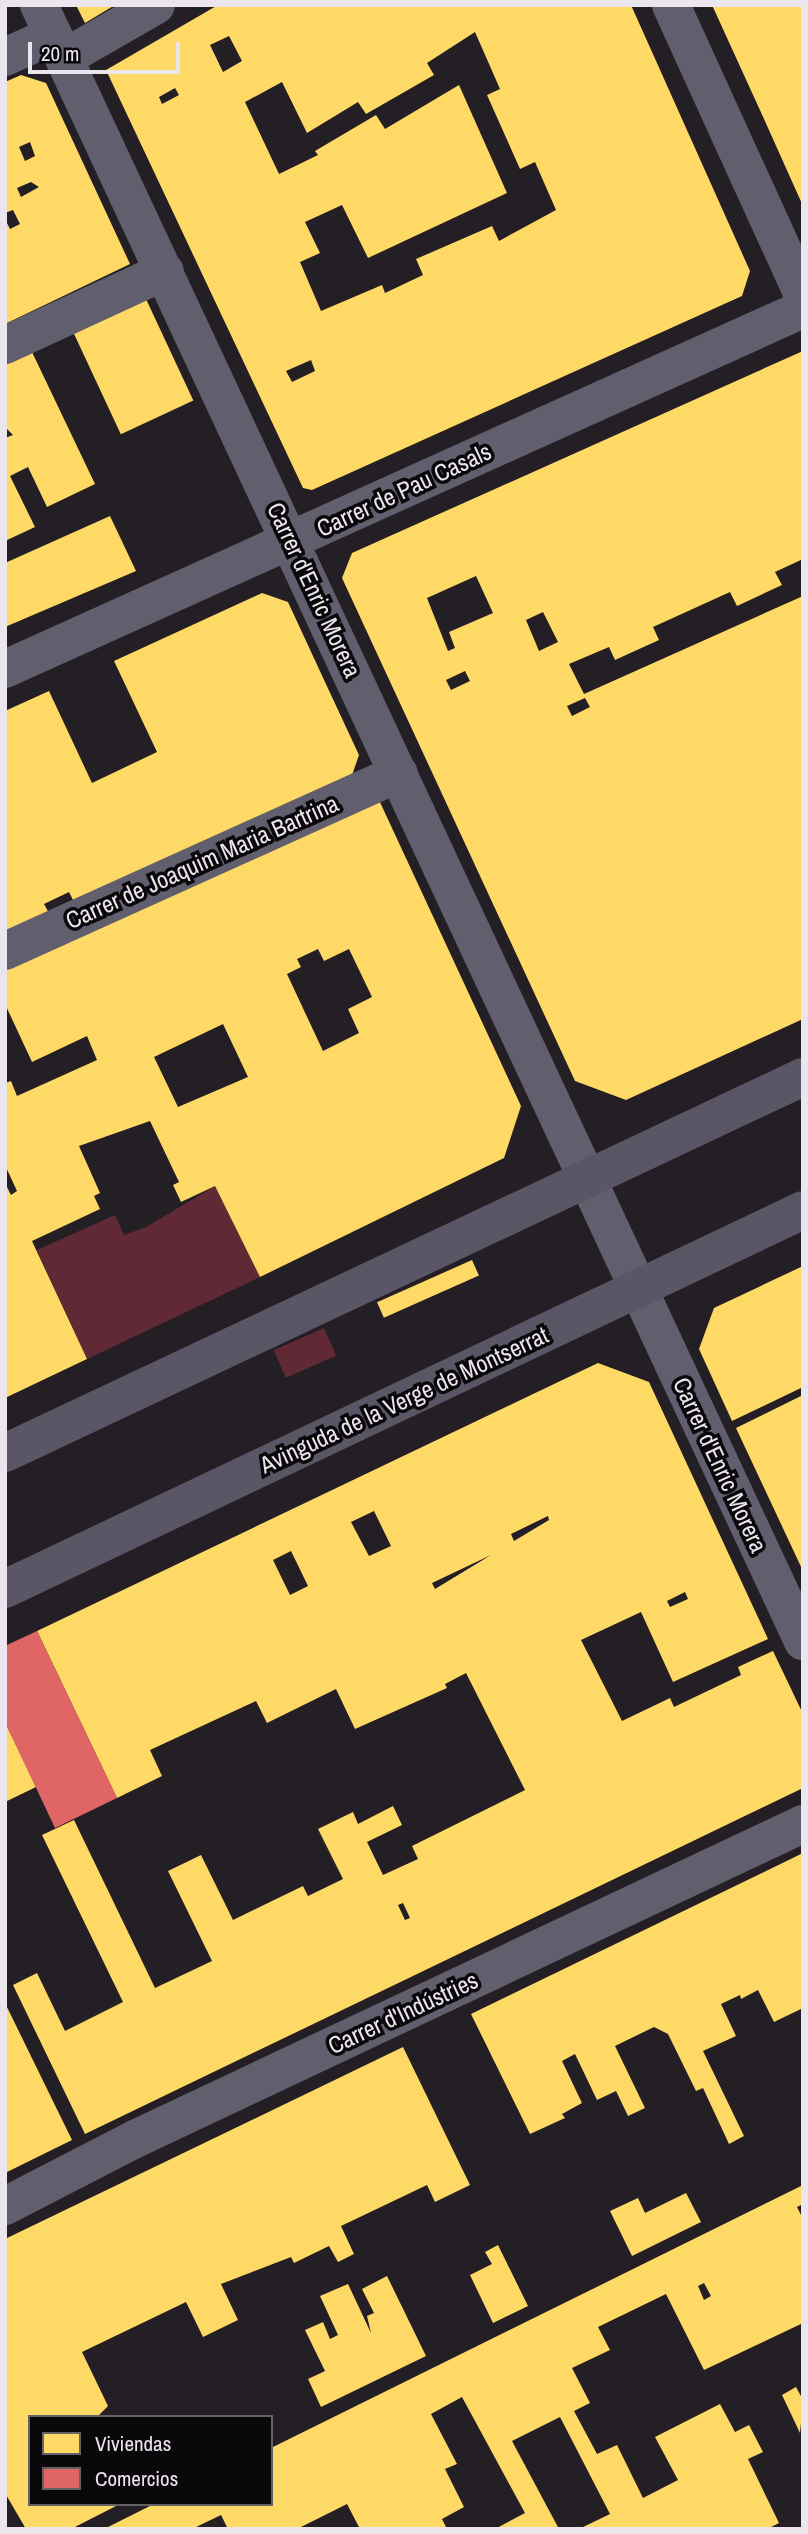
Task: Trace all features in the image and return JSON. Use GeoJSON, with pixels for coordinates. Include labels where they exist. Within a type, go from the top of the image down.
{"type":"FeatureCollection","features":[{"type":"Feature","properties":{"kind":"street"},"geometry":{"type":"LineString","coordinates":[[5,57],[52,33],[156,5]]}},
{"type":"Feature","properties":{"kind":"street"},"geometry":{"type":"LineString","coordinates":[[671,5],[803,295]]}},
{"type":"Feature","properties":{"kind":"street","name":"Carrer d'Enric Morera"},"geometry":{"type":"LineString","coordinates":[[52,33],[803,1641]]}},
{"type":"Feature","properties":{"kind":"street"},"geometry":{"type":"LineString","coordinates":[[5,345],[165,271]]}},
{"type":"Feature","properties":{"kind":"street","name":"Carrer de Pau Casals"},"geometry":{"type":"LineString","coordinates":[[5,669],[292,542],[803,309]]}},
{"type":"Feature","properties":{"kind":"street","name":"Carrer de Joaquim Maria Bartrina"},"geometry":{"type":"LineString","coordinates":[[5,951],[399,773]]}},
{"type":"Feature","properties":{"kind":"street"},"geometry":{"type":"LineString","coordinates":[[5,1453],[803,1077]]}},
{"type":"Feature","properties":{"kind":"street","name":"Avinguda de la Verge de Montserrat"},"geometry":{"type":"LineString","coordinates":[[5,1589],[803,1210]]}},
{"type":"Feature","properties":{"kind":"street","name":"Carrer d'Indústries"},"geometry":{"type":"LineString","coordinates":[[5,2206],[135,2139],[803,1824]]}},
{"type":"Feature","properties":{"kind":"shaded area"},"geometry":{"type":"Polygon","coordinates":[[[215,1186],[260,1277],[87,1359],[37,1250],[115,1215],[124,1235],[146,1227],[215,1186]]]}},
{"type":"Feature","properties":{"kind":"shaded area"},"geometry":{"type":"Polygon","coordinates":[[[324,1328],[336,1355],[286,1378],[274,1350],[324,1328]]]}},
{"type":"Feature","properties":{"kind":"building: Viviendas"},"geometry":{"type":"Polygon","coordinates":[[[76,5],[115,5],[85,23],[76,5]]]}},
{"type":"Feature","properties":{"kind":"building: Viviendas"},"geometry":{"type":"Polygon","coordinates":[[[218,5],[631,5],[750,271],[742,296],[312,490],[303,488],[106,70],[218,5]],[[475,32],[427,63],[434,75],[366,114],[358,102],[307,133],[282,82],[245,102],[279,174],[318,155],[315,151],[376,115],[385,129],[459,85],[507,193],[368,258],[342,205],[305,222],[320,253],[300,262],[321,311],[382,285],[385,293],[423,275],[416,259],[492,226],[499,241],[556,210],[535,162],[520,169],[487,95],[500,89],[475,32]],[[229,36],[210,45],[223,72],[242,61],[229,36]],[[175,88],[159,97],[162,104],[179,95],[175,88]],[[311,360],[286,371],[292,382],[315,371],[311,360]]]}},
{"type":"Feature","properties":{"kind":"building: Viviendas"},"geometry":{"type":"Polygon","coordinates":[[[712,5],[803,5],[803,206],[764,119],[712,5]]]}},
{"type":"Feature","properties":{"kind":"building: Viviendas"},"geometry":{"type":"Polygon","coordinates":[[[21,75],[46,83],[130,264],[5,324],[5,219],[10,229],[20,224],[13,210],[5,213],[5,82],[21,75]],[[30,142],[19,147],[25,161],[35,156],[30,142]],[[31,182],[17,188],[21,197],[39,187],[31,182]]]}},
{"type":"Feature","properties":{"kind":"building: Viviendas"},"geometry":{"type":"Polygon","coordinates":[[[146,299],[193,401],[121,434],[73,333],[146,299]]]}},
{"type":"Feature","properties":{"kind":"building: Viviendas"},"geometry":{"type":"Polygon","coordinates":[[[803,351],[803,559],[775,572],[782,585],[737,606],[730,592],[653,627],[659,640],[615,660],[609,647],[569,664],[584,694],[803,596],[803,1019],[626,1100],[575,1081],[342,578],[352,553],[803,351]],[[476,576],[427,598],[448,651],[455,648],[449,632],[493,613],[476,576]],[[543,612],[526,620],[539,651],[558,642],[543,612]],[[465,671],[446,680],[451,690],[470,681],[465,671]],[[585,698],[567,706],[572,716],[590,707],[585,698]]]}},
{"type":"Feature","properties":{"kind":"building: Viviendas"},"geometry":{"type":"Polygon","coordinates":[[[32,352],[95,484],[47,507],[28,467],[10,476],[35,527],[5,541],[5,438],[13,435],[5,427],[5,365],[32,352]]]}},
{"type":"Feature","properties":{"kind":"building: Viviendas"},"geometry":{"type":"Polygon","coordinates":[[[110,516],[136,571],[5,627],[5,563],[110,516]]]}},
{"type":"Feature","properties":{"kind":"building: Viviendas"},"geometry":{"type":"Polygon","coordinates":[[[262,593],[288,602],[359,755],[350,781],[75,904],[69,892],[44,904],[50,915],[5,935],[5,711],[49,691],[92,783],[157,752],[114,661],[262,593]]]}},
{"type":"Feature","properties":{"kind":"building: Viviendas"},"geometry":{"type":"Polygon","coordinates":[[[379,800],[521,1106],[504,1158],[260,1277],[215,1186],[181,1202],[173,1185],[179,1182],[150,1121],[79,1146],[100,1193],[94,1196],[100,1209],[32,1241],[87,1359],[5,1398],[5,1183],[11,1195],[17,1191],[5,1165],[5,1083],[11,1081],[17,1096],[97,1060],[87,1036],[32,1062],[5,1004],[5,969],[379,800]],[[318,949],[297,959],[301,967],[287,974],[323,1051],[359,1033],[348,1009],[372,997],[349,949],[324,961],[318,949]],[[223,1024],[154,1057],[178,1107],[248,1077],[223,1024]]]}},
{"type":"Feature","properties":{"kind":"building: Viviendas"},"geometry":{"type":"Polygon","coordinates":[[[472,1260],[479,1276],[384,1318],[377,1302],[472,1260]]]}},
{"type":"Feature","properties":{"kind":"building: Viviendas"},"geometry":{"type":"Polygon","coordinates":[[[803,1266],[803,1387],[732,1421],[699,1349],[714,1308],[803,1266]]]}},
{"type":"Feature","properties":{"kind":"building: Viviendas"},"geometry":{"type":"Polygon","coordinates":[[[598,1363],[649,1382],[768,1639],[673,1682],[641,1612],[581,1640],[622,1721],[670,1698],[674,1707],[741,1675],[738,1667],[773,1651],[803,1714],[803,1788],[85,2134],[13,1985],[37,1973],[65,2031],[123,2002],[42,1835],[74,1820],[155,1988],[212,1961],[168,1871],[201,1855],[233,1920],[303,1886],[308,1896],[343,1879],[318,1829],[353,1812],[358,1824],[393,1806],[402,1825],[367,1842],[383,1875],[418,1859],[412,1846],[525,1790],[466,1673],[445,1684],[447,1688],[355,1729],[336,1689],[267,1723],[256,1701],[150,1750],[162,1776],[117,1798],[37,1631],[598,1363]],[[374,1511],[351,1522],[369,1556],[391,1546],[374,1511]],[[548,1516],[511,1534],[514,1541],[549,1520],[548,1516]],[[291,1551],[273,1560],[290,1595],[308,1586],[291,1551]],[[491,1555],[432,1583],[435,1589],[491,1555]],[[685,1592],[667,1601],[670,1607],[688,1599],[685,1592]],[[403,1903],[398,1905],[405,1920],[410,1918],[403,1903]]]}},
{"type":"Feature","properties":{"kind":"building: Viviendas"},"geometry":{"type":"Polygon","coordinates":[[[803,1395],[803,1571],[736,1428],[803,1395]]]}},
{"type":"Feature","properties":{"kind":"building: Viviendas"},"geometry":{"type":"Polygon","coordinates":[[[5,1722],[36,1787],[5,1802],[5,1722]]]}},
{"type":"Feature","properties":{"kind":"building: Viviendas"},"geometry":{"type":"Polygon","coordinates":[[[803,1853],[803,2008],[774,2022],[758,1990],[741,1999],[740,1995],[721,2004],[736,2036],[703,2051],[744,2136],[729,2144],[703,2088],[696,2091],[668,2034],[654,2027],[615,2046],[645,2108],[628,2116],[616,2091],[597,2100],[575,2054],[562,2061],[582,2103],[562,2114],[565,2118],[530,2134],[471,2014],[803,1853]]]}},
{"type":"Feature","properties":{"kind":"building: Viviendas"},"geometry":{"type":"Polygon","coordinates":[[[5,2003],[72,2140],[5,2173],[5,2003]]]}},
{"type":"Feature","properties":{"kind":"building: Viviendas"},"geometry":{"type":"Polygon","coordinates":[[[403,2047],[470,2185],[435,2202],[427,2185],[341,2226],[354,2254],[338,2262],[329,2246],[294,2263],[291,2257],[221,2284],[238,2320],[203,2337],[186,2302],[82,2352],[108,2406],[99,2415],[28,2415],[28,2506],[116,2506],[71,2529],[26,2529],[5,2493],[5,2239],[403,2047]]]}},
{"type":"Feature","properties":{"kind":"building: Viviendas"},"geometry":{"type":"Polygon","coordinates":[[[803,2185],[803,2204],[797,2207],[803,2219],[803,2323],[704,2370],[666,2294],[598,2327],[610,2350],[572,2368],[590,2403],[574,2411],[597,2454],[617,2445],[643,2498],[678,2480],[655,2437],[720,2404],[735,2432],[749,2425],[763,2452],[748,2459],[779,2523],[767,2529],[579,2529],[610,2514],[560,2417],[512,2441],[559,2529],[495,2529],[525,2513],[462,2397],[431,2414],[457,2464],[445,2469],[464,2507],[442,2519],[447,2529],[360,2529],[347,2504],[297,2529],[228,2529],[221,2515],[192,2529],[104,2529],[150,2506],[273,2506],[273,2447],[803,2185]],[[704,2283],[698,2286],[704,2300],[711,2296],[704,2283]]]}},
{"type":"Feature","properties":{"kind":"building: Viviendas"},"geometry":{"type":"Polygon","coordinates":[[[686,2193],[701,2222],[632,2256],[610,2211],[638,2198],[645,2213],[686,2193]]]}},
{"type":"Feature","properties":{"kind":"building: Viviendas"},"geometry":{"type":"Polygon","coordinates":[[[498,2245],[528,2306],[493,2323],[470,2275],[492,2264],[485,2252],[498,2245]]]}},
{"type":"Feature","properties":{"kind":"building: Viviendas"},"geometry":{"type":"Polygon","coordinates":[[[387,2276],[426,2356],[321,2407],[308,2379],[325,2371],[305,2330],[323,2322],[330,2339],[338,2335],[320,2296],[348,2284],[371,2333],[367,2316],[374,2313],[362,2289],[387,2276]]]}},
{"type":"Feature","properties":{"kind":"building: Viviendas"},"geometry":{"type":"Polygon","coordinates":[[[796,2387],[803,2400],[800,2433],[782,2395],[796,2387]]]}},
{"type":"Feature","properties":{"kind":"building: Comercios"},"geometry":{"type":"Polygon","coordinates":[[[37,1631],[117,1798],[55,1828],[5,1722],[5,1646],[37,1631]]]}}]}
